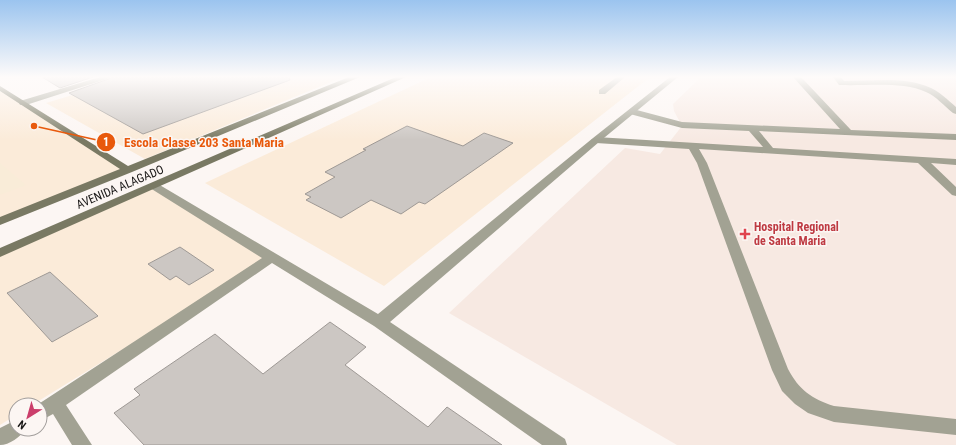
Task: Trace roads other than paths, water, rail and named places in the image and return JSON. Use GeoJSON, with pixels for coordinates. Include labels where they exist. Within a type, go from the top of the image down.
{"type":"FeatureCollection","features":[{"type":"Feature","properties":{"kind":"main road"},"geometry":{"type":"LineString","coordinates":[[15,98],[128,170]]}},
{"type":"Feature","properties":{"kind":"main road","name":"AVENIDA ALAGADO"},"geometry":{"type":"LineString","coordinates":[[0,221],[306,98]]}},
{"type":"Feature","properties":{"kind":"main road","name":"AVENIDA ALAGADO"},"geometry":{"type":"LineString","coordinates":[[0,253],[356,98]]}},
{"type":"Feature","properties":{"kind":"street"},"geometry":{"type":"LineString","coordinates":[[23,103],[41,98]]}},
{"type":"Feature","properties":{"kind":"street"},"geometry":{"type":"LineString","coordinates":[[379,322],[596,140],[650,98]]}},
{"type":"Feature","properties":{"kind":"street"},"geometry":{"type":"LineString","coordinates":[[816,98],[848,132]]}},
{"type":"Feature","properties":{"kind":"street"},"geometry":{"type":"LineString","coordinates":[[939,98],[956,111]]}},
{"type":"Feature","properties":{"kind":"street"},"geometry":{"type":"LineString","coordinates":[[633,112],[682,125],[956,138]]}},
{"type":"Feature","properties":{"kind":"street"},"geometry":{"type":"LineString","coordinates":[[752,128],[769,149]]}},
{"type":"Feature","properties":{"kind":"street"},"geometry":{"type":"LineString","coordinates":[[596,140],[769,149],[956,162]]}},
{"type":"Feature","properties":{"kind":"street"},"geometry":{"type":"LineString","coordinates":[[692,145],[702,163],[780,370],[788,386],[801,399],[814,407],[834,414],[956,427]]}},
{"type":"Feature","properties":{"kind":"street"},"geometry":{"type":"LineString","coordinates":[[920,159],[956,193]]}},
{"type":"Feature","properties":{"kind":"street"},"geometry":{"type":"LineString","coordinates":[[154,186],[379,322],[558,445]]}},
{"type":"Feature","properties":{"kind":"street"},"geometry":{"type":"LineString","coordinates":[[48,408],[271,258]]}},
{"type":"Feature","properties":{"kind":"street"},"geometry":{"type":"LineString","coordinates":[[55,403],[83,445]]}},
{"type":"Feature","properties":{"kind":"place","name":"Escola Classe 203 Santa Maria"},"geometry":{"type":"Point","coordinates":[34,126]}},
{"type":"Feature","properties":{"kind":"place","name":"Hospital Regional de Santa Maria"},"geometry":{"type":"Point","coordinates":[745,234]}}]}
